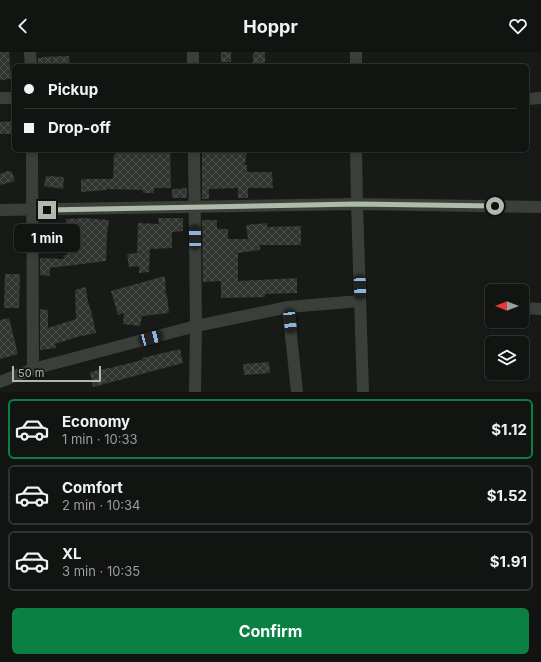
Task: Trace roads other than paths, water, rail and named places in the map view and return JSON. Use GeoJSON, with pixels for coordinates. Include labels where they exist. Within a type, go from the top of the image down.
{"type":"FeatureCollection","features":[{"type":"Feature","properties":{"kind":"street"},"geometry":{"type":"LineString","coordinates":[[30,52],[31,64]]}},
{"type":"Feature","properties":{"kind":"street"},"geometry":{"type":"LineString","coordinates":[[193,52],[193,64]]}},
{"type":"Feature","properties":{"kind":"street"},"geometry":{"type":"LineString","coordinates":[[356,52],[356,64]]}},
{"type":"Feature","properties":{"kind":"street"},"geometry":{"type":"LineString","coordinates":[[0,98],[12,98]]}},
{"type":"Feature","properties":{"kind":"street"},"geometry":{"type":"LineString","coordinates":[[529,99],[541,98]]}},
{"type":"Feature","properties":{"kind":"street"},"geometry":{"type":"LineString","coordinates":[[32,152],[33,369]]}},
{"type":"Feature","properties":{"kind":"street"},"geometry":{"type":"LineString","coordinates":[[194,152],[196,326],[195,392]]}},
{"type":"Feature","properties":{"kind":"street"},"geometry":{"type":"LineString","coordinates":[[356,152],[363,392]]}},
{"type":"Feature","properties":{"kind":"street"},"geometry":{"type":"LineString","coordinates":[[0,210],[357,204],[541,207]]}},
{"type":"Feature","properties":{"kind":"street"},"geometry":{"type":"LineString","coordinates":[[0,382],[33,369],[196,326],[288,307],[360,300]]}},
{"type":"Feature","properties":{"kind":"street"},"geometry":{"type":"LineString","coordinates":[[288,307],[297,392]]}},
{"type":"Feature","properties":{"kind":"street"},"geometry":{"type":"LineString","coordinates":[[529,308],[541,309]]}}]}
